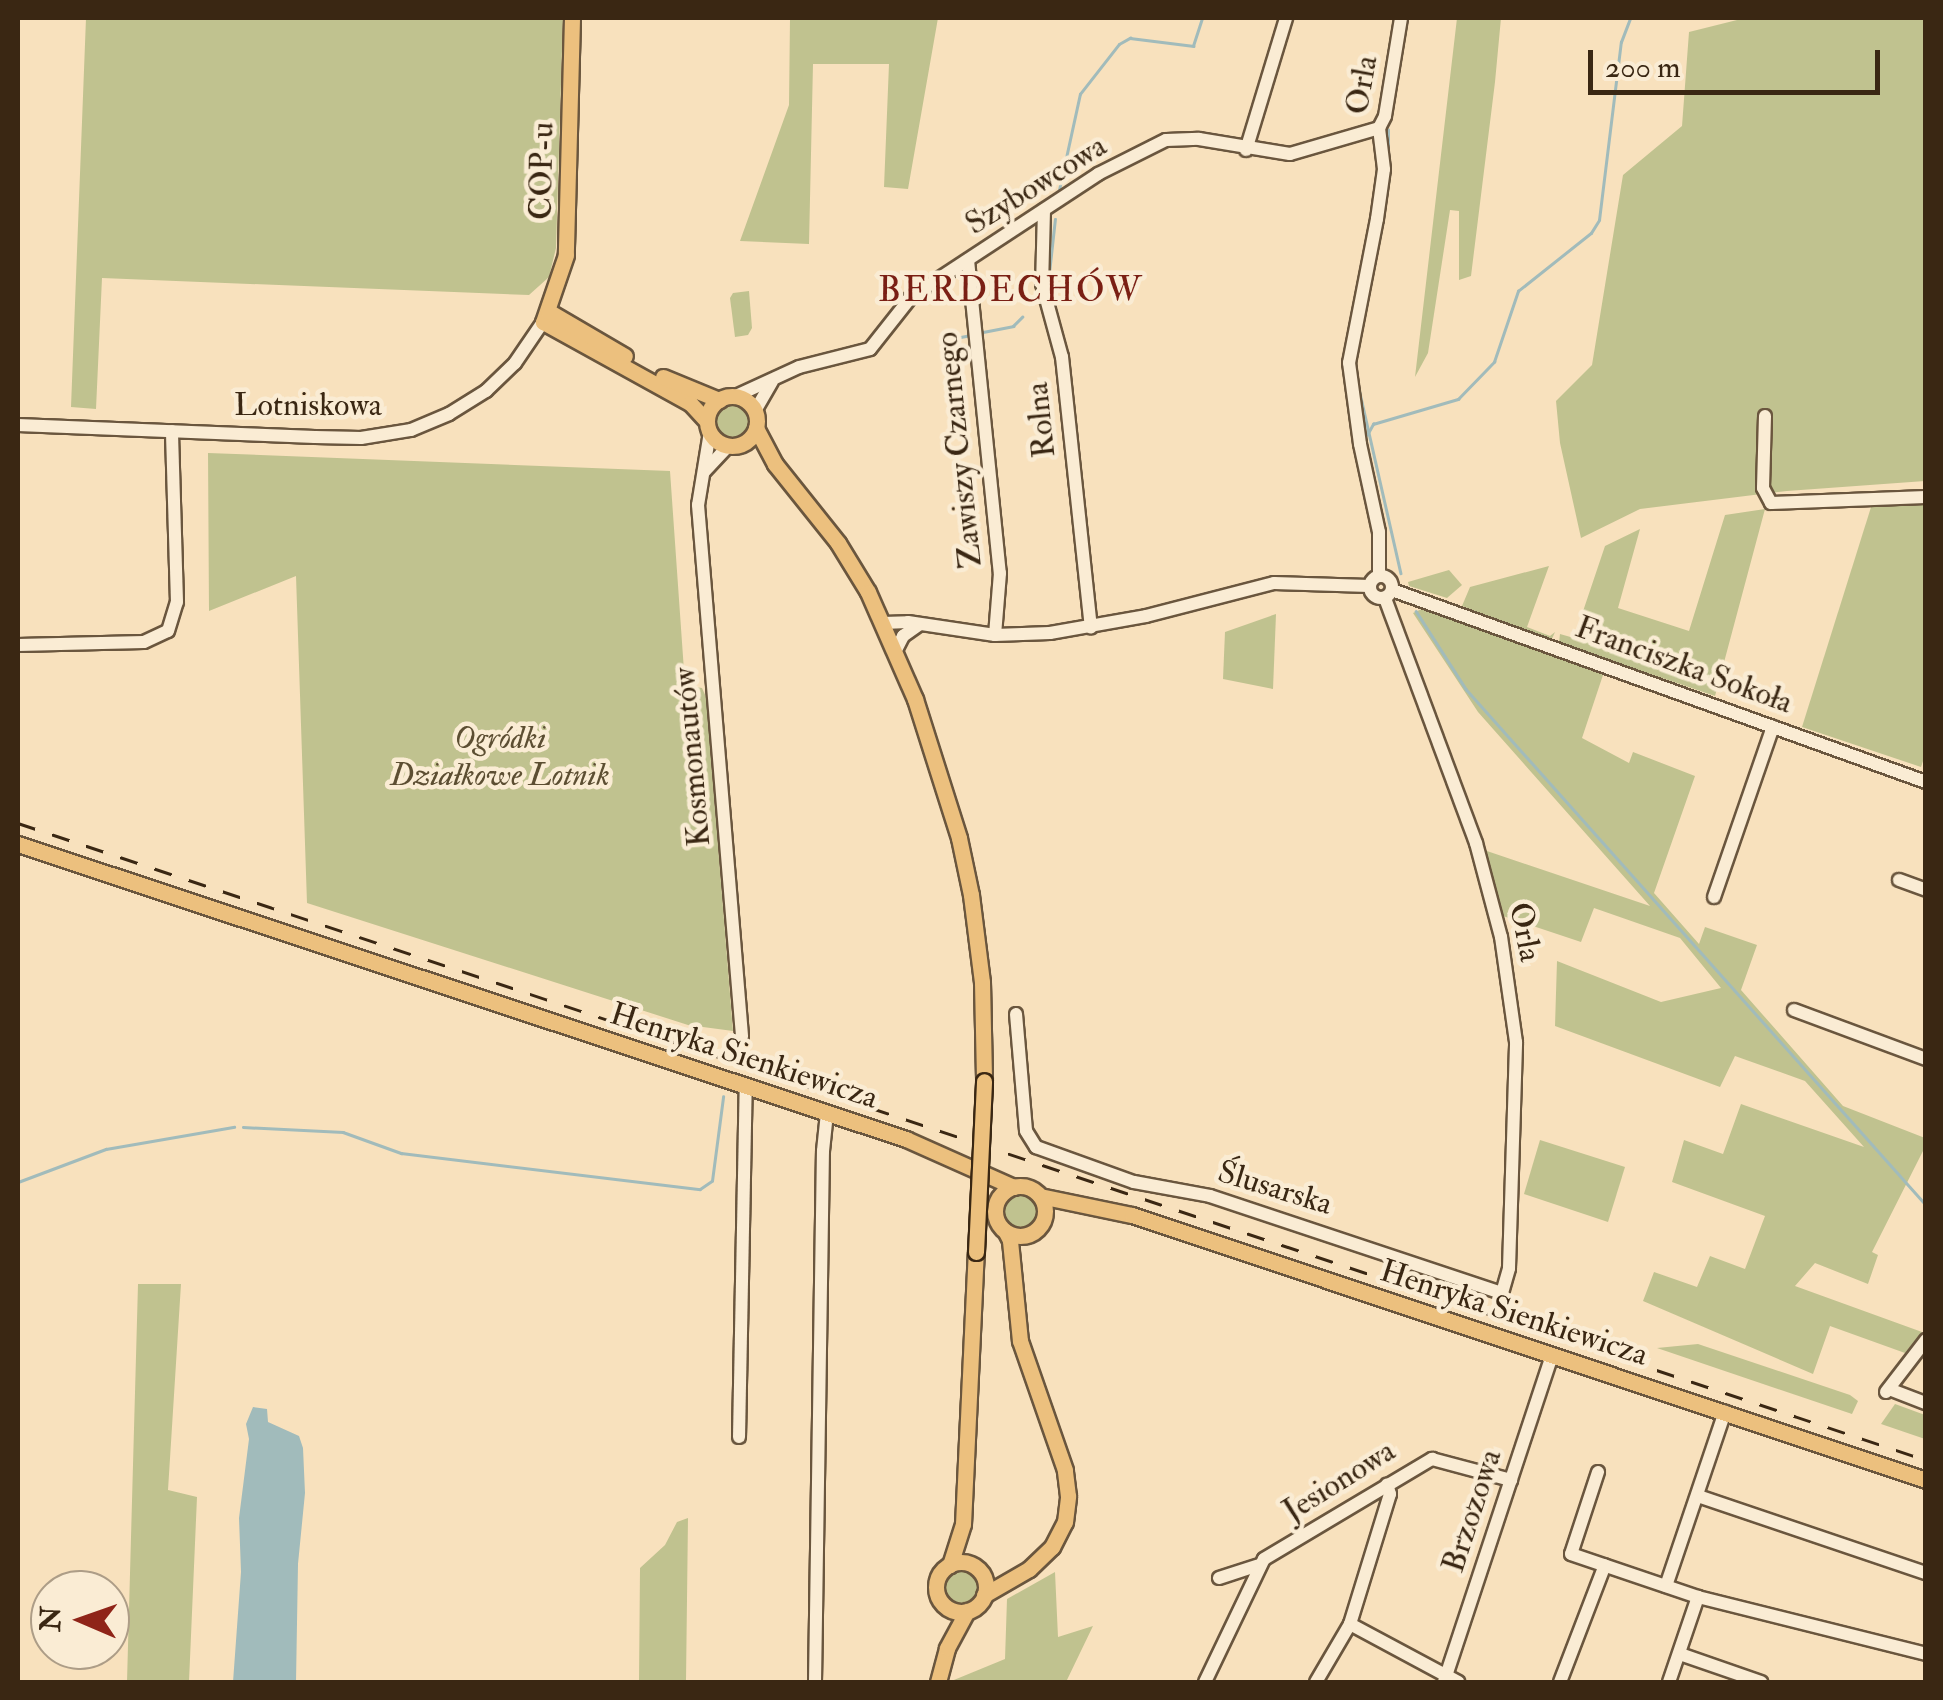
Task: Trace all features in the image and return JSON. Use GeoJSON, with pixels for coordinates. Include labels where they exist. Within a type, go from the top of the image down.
{"type":"FeatureCollection","features":[{"type":"Feature","properties":{"kind":"main road","name":"COP-u"},"geometry":{"type":"LineString","coordinates":[[546,317],[568,244],[572,18]]}},
{"type":"Feature","properties":{"kind":"main road"},"geometry":{"type":"LineString","coordinates":[[546,317],[687,390],[718,400],[736,396],[755,411],[756,428],[775,464],[838,543],[883,622],[942,782],[970,895],[982,982],[984,1081],[964,1524],[950,1565],[936,1584],[944,1606],[947,1648]]}},
{"type":"Feature","properties":{"kind":"main road"},"geometry":{"type":"LineString","coordinates":[[546,317],[690,403],[708,426],[734,445],[775,464]]}},
{"type":"Feature","properties":{"kind":"main road"},"geometry":{"type":"LineString","coordinates":[[708,426],[718,400]]}},
{"type":"Feature","properties":{"kind":"main road"},"geometry":{"type":"LineString","coordinates":[[734,445],[756,428]]}},
{"type":"Feature","properties":{"kind":"main road","name":"Henryka Sienkiewicza"},"geometry":{"type":"LineString","coordinates":[[18,844],[828,1113],[938,1151],[1014,1187]]}},
{"type":"Feature","properties":{"kind":"main road"},"geometry":{"type":"LineString","coordinates":[[938,1682],[947,1648],[967,1611],[1052,1547],[1064,1522],[1068,1496],[1059,1451],[1024,1356],[1006,1232],[998,1222],[994,1194],[976,1170]]}},
{"type":"Feature","properties":{"kind":"main road"},"geometry":{"type":"LineString","coordinates":[[996,1203],[1014,1187],[1031,1189],[1040,1196],[1044,1218],[1029,1234],[1015,1284]]}},
{"type":"Feature","properties":{"kind":"main road","name":"Henryka Sienkiewicza"},"geometry":{"type":"LineString","coordinates":[[1040,1196],[1132,1215],[1926,1480]]}},
{"type":"Feature","properties":{"kind":"main road","name":"Henryka Sienkiewicza"},"geometry":{"type":"LineString","coordinates":[[1044,1218],[1084,1206]]}},
{"type":"Feature","properties":{"kind":"main road"},"geometry":{"type":"LineString","coordinates":[[1006,1232],[1029,1234]]}},
{"type":"Feature","properties":{"kind":"main road"},"geometry":{"type":"LineString","coordinates":[[964,1524],[984,1596]]}},
{"type":"Feature","properties":{"kind":"main road"},"geometry":{"type":"LineString","coordinates":[[950,1565],[1018,1576]]}},
{"type":"Feature","properties":{"kind":"main road"},"geometry":{"type":"LineString","coordinates":[[944,1606],[967,1611]]}},
{"type":"Feature","properties":{"kind":"street"},"geometry":{"type":"LineString","coordinates":[[1246,150],[1286,18]]}},
{"type":"Feature","properties":{"kind":"street","name":"Orla"},"geometry":{"type":"LineString","coordinates":[[1374,581],[1379,532],[1360,444],[1350,363],[1384,169],[1379,128],[1385,116],[1401,18]]}},
{"type":"Feature","properties":{"kind":"street","name":"Szybowcowa"},"geometry":{"type":"LineString","coordinates":[[736,396],[799,367],[870,349],[898,308],[1098,174],[1166,140],[1199,138],[1246,150],[1290,154],[1379,128]]}},
{"type":"Feature","properties":{"kind":"street","name":"Rolna"},"geometry":{"type":"LineString","coordinates":[[1044,210],[1043,294],[1062,357],[1091,626]]}},
{"type":"Feature","properties":{"kind":"street","name":"Zawiszy Czarnego"},"geometry":{"type":"LineString","coordinates":[[968,260],[1000,573],[995,635]]}},
{"type":"Feature","properties":{"kind":"street","name":"Lotniskowa"},"geometry":{"type":"LineString","coordinates":[[18,424],[361,438],[411,430],[449,414],[486,391],[516,363],[546,317]]}},
{"type":"Feature","properties":{"kind":"street"},"geometry":{"type":"LineString","coordinates":[[755,411],[773,380]]}},
{"type":"Feature","properties":{"kind":"street"},"geometry":{"type":"LineString","coordinates":[[1765,416],[1763,488],[1771,503],[1926,497]]}},
{"type":"Feature","properties":{"kind":"street","name":"Kosmonautów"},"geometry":{"type":"LineString","coordinates":[[708,426],[698,504],[742,1036]]}},
{"type":"Feature","properties":{"kind":"street"},"geometry":{"type":"LineString","coordinates":[[18,645],[144,642],[168,631],[177,602],[172,431]]}},
{"type":"Feature","properties":{"kind":"street"},"geometry":{"type":"LineString","coordinates":[[702,474],[734,445]]}},
{"type":"Feature","properties":{"kind":"street"},"geometry":{"type":"LineString","coordinates":[[883,622],[995,635],[1091,626],[1274,583],[1374,581],[1375,596],[1389,594]]}},
{"type":"Feature","properties":{"kind":"street","name":"Orla"},"geometry":{"type":"LineString","coordinates":[[1389,594],[1396,630],[1476,843],[1500,937],[1516,1042],[1510,1268],[1502,1292]]}},
{"type":"Feature","properties":{"kind":"street","name":"Franciszka Sokoła"},"geometry":{"type":"LineString","coordinates":[[1389,594],[1424,600],[1926,782]]}},
{"type":"Feature","properties":{"kind":"street"},"geometry":{"type":"LineString","coordinates":[[1396,630],[1402,610],[1424,600]]}},
{"type":"Feature","properties":{"kind":"street"},"geometry":{"type":"LineString","coordinates":[[896,650],[903,636],[919,625]]}},
{"type":"Feature","properties":{"kind":"street"},"geometry":{"type":"LineString","coordinates":[[1714,897],[1773,727]]}},
{"type":"Feature","properties":{"kind":"street"},"geometry":{"type":"LineString","coordinates":[[1899,880],[1926,890]]}},
{"type":"Feature","properties":{"kind":"street"},"geometry":{"type":"LineString","coordinates":[[1794,1010],[1926,1058]]}},
{"type":"Feature","properties":{"kind":"street","name":"Ślusarska"},"geometry":{"type":"LineString","coordinates":[[1016,1014],[1031,1143],[1134,1182],[1210,1196],[1502,1292]]}},
{"type":"Feature","properties":{"kind":"street"},"geometry":{"type":"LineString","coordinates":[[738,1437],[746,1086]]}},
{"type":"Feature","properties":{"kind":"street"},"geometry":{"type":"LineString","coordinates":[[815,1682],[823,1126],[828,1113]]}},
{"type":"Feature","properties":{"kind":"street"},"geometry":{"type":"LineString","coordinates":[[1926,1340],[1888,1390],[1926,1403]]}},
{"type":"Feature","properties":{"kind":"street","name":"Brzozowa"},"geometry":{"type":"LineString","coordinates":[[1450,1681],[1552,1356]]}},
{"type":"Feature","properties":{"kind":"street"},"geometry":{"type":"LineString","coordinates":[[1666,1586],[1725,1412]]}},
{"type":"Feature","properties":{"kind":"street","name":"Jesionowa"},"geometry":{"type":"LineString","coordinates":[[1219,1578],[1258,1566],[1432,1459],[1511,1480]]}},
{"type":"Feature","properties":{"kind":"street"},"geometry":{"type":"LineString","coordinates":[[1598,1472],[1571,1554],[1698,1597],[1926,1654]]}},
{"type":"Feature","properties":{"kind":"street"},"geometry":{"type":"LineString","coordinates":[[1316,1682],[1350,1624],[1390,1494],[1387,1484]]}},
{"type":"Feature","properties":{"kind":"street"},"geometry":{"type":"LineString","coordinates":[[1698,1496],[1926,1572]]}},
{"type":"Feature","properties":{"kind":"street"},"geometry":{"type":"LineString","coordinates":[[1205,1682],[1226,1646],[1258,1566]]}},
{"type":"Feature","properties":{"kind":"street"},"geometry":{"type":"LineString","coordinates":[[1560,1682],[1605,1566]]}},
{"type":"Feature","properties":{"kind":"street"},"geometry":{"type":"LineString","coordinates":[[1669,1682],[1698,1597]]}},
{"type":"Feature","properties":{"kind":"street"},"geometry":{"type":"LineString","coordinates":[[1350,1624],[1450,1681]]}},
{"type":"Feature","properties":{"kind":"street"},"geometry":{"type":"LineString","coordinates":[[1680,1654],[1761,1682]]}},
{"type":"Feature","properties":{"kind":"green space"},"geometry":{"type":"Polygon","coordinates":[[[86,18],[563,18],[556,248],[549,277],[529,295],[102,278],[96,409],[71,407],[86,18]]]}},
{"type":"Feature","properties":{"kind":"green space"},"geometry":{"type":"Polygon","coordinates":[[[790,18],[938,18],[908,189],[884,187],[889,64],[813,64],[809,244],[740,241],[789,105],[790,18]]]}},
{"type":"Feature","properties":{"kind":"green space"},"geometry":{"type":"Polygon","coordinates":[[[1457,18],[1501,18],[1495,82],[1471,276],[1459,280],[1459,211],[1450,210],[1428,353],[1415,377],[1457,18]]]}},
{"type":"Feature","properties":{"kind":"green space"},"geometry":{"type":"Polygon","coordinates":[[[1745,18],[1925,18],[1925,481],[1787,491],[1640,509],[1581,538],[1560,443],[1556,401],[1592,365],[1623,175],[1682,126],[1689,32],[1745,18]]]}},
{"type":"Feature","properties":{"kind":"green space"},"geometry":{"type":"Polygon","coordinates":[[[749,291],[752,328],[748,335],[735,337],[730,298],[733,293],[749,291]]]}},
{"type":"Feature","properties":{"kind":"green space"},"geometry":{"type":"Polygon","coordinates":[[[732,403],[745,408],[750,421],[745,434],[732,439],[719,434],[714,421],[719,408],[732,403]]]}},
{"type":"Feature","properties":{"kind":"green space","name":"Ogródki Działkowe Lotnik"},"geometry":{"type":"Polygon","coordinates":[[[208,453],[670,471],[685,685],[702,688],[706,697],[733,1031],[688,1025],[307,903],[296,576],[209,611],[208,453]]]}},
{"type":"Feature","properties":{"kind":"green space"},"geometry":{"type":"Polygon","coordinates":[[[1872,504],[1925,504],[1926,752],[1921,767],[1802,727],[1872,504]]]}},
{"type":"Feature","properties":{"kind":"green space"},"geometry":{"type":"Polygon","coordinates":[[[1765,509],[1715,696],[1559,643],[1560,634],[1574,638],[1605,546],[1640,529],[1618,608],[1689,631],[1725,515],[1765,509]]]}},
{"type":"Feature","properties":{"kind":"green space"},"geometry":{"type":"Polygon","coordinates":[[[1549,566],[1527,627],[1550,636],[1555,632],[1551,641],[1462,606],[1470,587],[1549,566]]]}},
{"type":"Feature","properties":{"kind":"green space"},"geometry":{"type":"Polygon","coordinates":[[[1449,570],[1462,585],[1447,598],[1409,586],[1408,582],[1449,570]]]}},
{"type":"Feature","properties":{"kind":"green space"},"geometry":{"type":"Polygon","coordinates":[[[1424,608],[1609,673],[1603,675],[1582,738],[1629,763],[1633,752],[1695,776],[1654,893],[1699,944],[1705,927],[1757,945],[1741,990],[1843,1106],[1925,1138],[1925,1147],[1872,1252],[1878,1255],[1868,1284],[1815,1263],[1795,1286],[1922,1332],[1905,1353],[1830,1326],[1813,1374],[1643,1301],[1654,1272],[1697,1287],[1710,1256],[1745,1269],[1765,1216],[1672,1182],[1684,1140],[1723,1154],[1741,1104],[1864,1147],[1805,1081],[1735,1056],[1720,1087],[1555,1026],[1557,961],[1661,1002],[1721,988],[1680,938],[1594,908],[1581,942],[1500,915],[1481,849],[1650,906],[1478,712],[1413,613],[1424,608]]]}},
{"type":"Feature","properties":{"kind":"green space"},"geometry":{"type":"Polygon","coordinates":[[[1276,614],[1273,689],[1223,679],[1225,632],[1276,614]]]}},
{"type":"Feature","properties":{"kind":"green space"},"geometry":{"type":"Polygon","coordinates":[[[1540,1140],[1625,1167],[1608,1222],[1524,1194],[1540,1140]]]}},
{"type":"Feature","properties":{"kind":"green space"},"geometry":{"type":"Polygon","coordinates":[[[1020,1193],[1033,1198],[1038,1211],[1033,1224],[1020,1229],[1007,1224],[1002,1211],[1007,1198],[1020,1193]]]}},
{"type":"Feature","properties":{"kind":"green space"},"geometry":{"type":"Polygon","coordinates":[[[138,1284],[181,1284],[168,1490],[197,1497],[189,1682],[127,1682],[138,1284]]]}},
{"type":"Feature","properties":{"kind":"green space"},"geometry":{"type":"Polygon","coordinates":[[[1698,1344],[1858,1401],[1852,1414],[1657,1348],[1698,1344]]]}},
{"type":"Feature","properties":{"kind":"green space"},"geometry":{"type":"Polygon","coordinates":[[[1895,1404],[1925,1415],[1925,1439],[1881,1424],[1895,1404]]]}},
{"type":"Feature","properties":{"kind":"green space"},"geometry":{"type":"Polygon","coordinates":[[[688,1518],[686,1682],[639,1682],[640,1568],[665,1545],[677,1522],[688,1518]]]}},
{"type":"Feature","properties":{"kind":"green space"},"geometry":{"type":"Polygon","coordinates":[[[960,1569],[973,1574],[978,1587],[973,1600],[960,1605],[947,1600],[942,1587],[947,1574],[960,1569]]]}},
{"type":"Feature","properties":{"kind":"green space"},"geometry":{"type":"Polygon","coordinates":[[[1055,1572],[1058,1637],[1093,1626],[1066,1682],[949,1682],[1005,1659],[1007,1599],[1055,1572]]]}},
{"type":"Feature","properties":{"kind":"water"},"geometry":{"type":"Polygon","coordinates":[[[253,1407],[267,1409],[268,1422],[299,1436],[303,1448],[305,1493],[298,1564],[296,1682],[233,1682],[241,1572],[239,1518],[249,1439],[246,1424],[253,1407]]]}},
{"type":"Feature","properties":{"kind":"waterway"},"geometry":{"type":"LineString","coordinates":[[1059,190],[1080,94],[1119,44],[1130,38],[1193,46],[1202,18]]}},
{"type":"Feature","properties":{"kind":"waterway"},"geometry":{"type":"LineString","coordinates":[[1367,435],[1373,424],[1458,399],[1494,362],[1518,291],[1591,233],[1599,220],[1621,42],[1630,18]]}},
{"type":"Feature","properties":{"kind":"waterway"},"geometry":{"type":"LineString","coordinates":[[1388,130],[1388,150]]}},
{"type":"Feature","properties":{"kind":"waterway"},"geometry":{"type":"LineString","coordinates":[[1048,282],[1055,219]]}},
{"type":"Feature","properties":{"kind":"waterway"},"geometry":{"type":"LineString","coordinates":[[983,332],[1013,326],[1022,317]]}},
{"type":"Feature","properties":{"kind":"waterway"},"geometry":{"type":"LineString","coordinates":[[945,340],[971,335]]}},
{"type":"Feature","properties":{"kind":"waterway"},"geometry":{"type":"LineString","coordinates":[[1357,380],[1401,573]]}},
{"type":"Feature","properties":{"kind":"waterway"},"geometry":{"type":"LineString","coordinates":[[1416,611],[1466,689],[1926,1205]]}},
{"type":"Feature","properties":{"kind":"waterway"},"geometry":{"type":"LineString","coordinates":[[243,1127],[343,1132],[401,1153],[700,1189],[712,1181],[723,1097]]}},
{"type":"Feature","properties":{"kind":"waterway"},"geometry":{"type":"LineString","coordinates":[[18,1182],[106,1149],[234,1127]]}},
{"type":"Feature","properties":{"kind":"railway"},"geometry":{"type":"LineString","coordinates":[[18,823],[1926,1460]]}},
{"type":"Feature","properties":{"kind":"district","name":"BERDECHÓW"},"geometry":{"type":"Point","coordinates":[1011,290]}}]}
